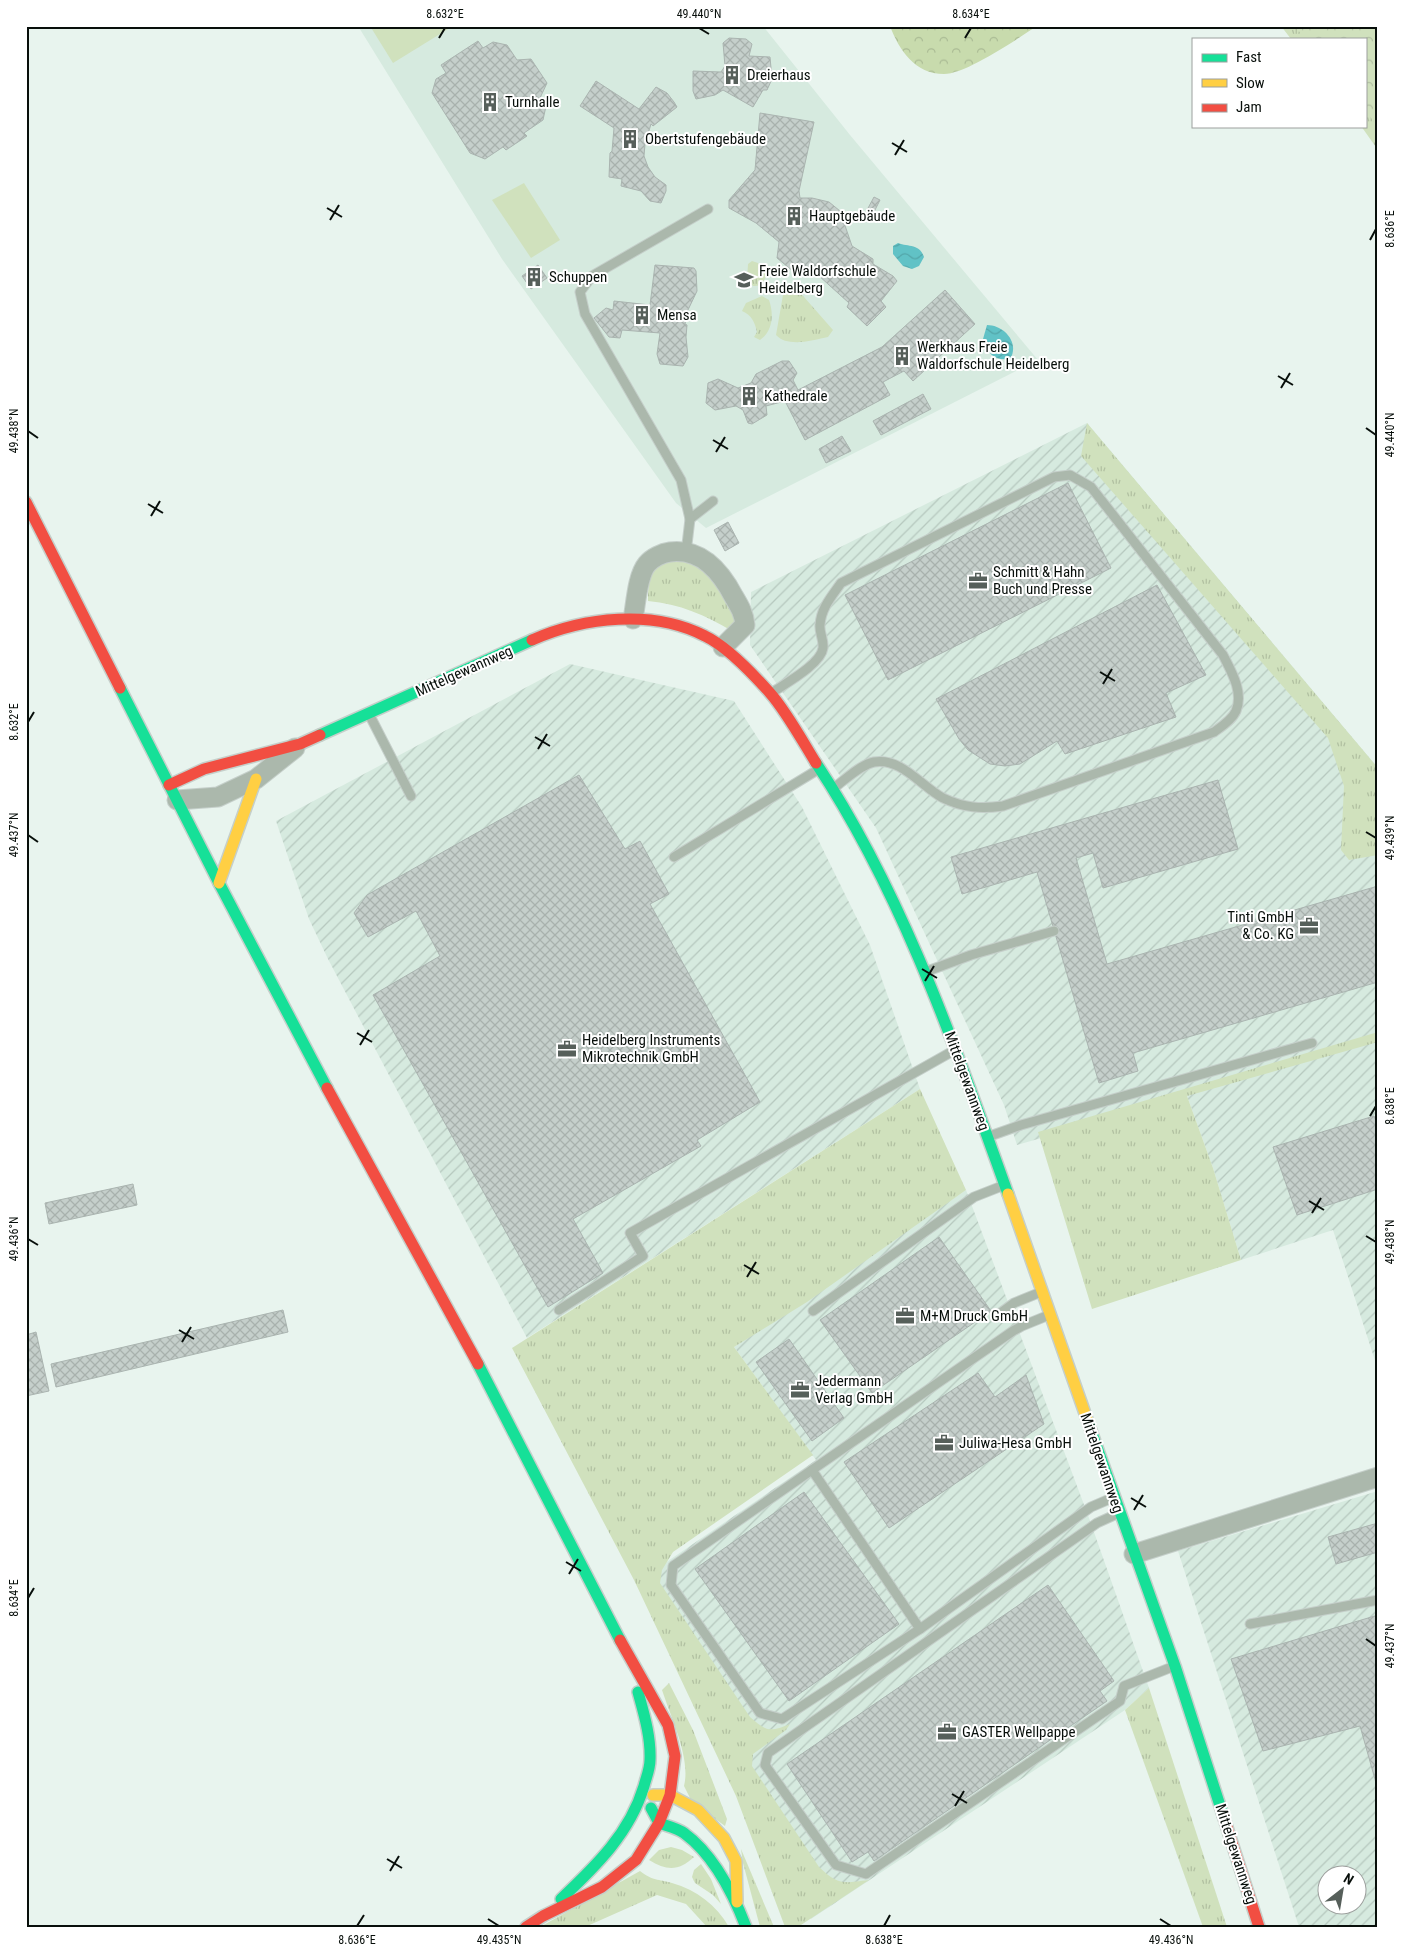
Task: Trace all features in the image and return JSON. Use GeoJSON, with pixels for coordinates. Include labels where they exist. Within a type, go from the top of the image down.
{"type":"FeatureCollection","features":[{"type":"Feature","properties":{"kind":"street"},"geometry":{"type":"LineString","coordinates":[[26,502],[219,883],[340,1113],[489,1383],[627,1653],[668,1725],[675,1756],[670,1795],[660,1823],[636,1860],[602,1887],[543,1916],[526,1927]]}},
{"type":"Feature","properties":{"kind":"street"},"geometry":{"type":"LineString","coordinates":[[633,619],[641,573],[648,563],[661,554],[677,552],[698,556],[714,567],[730,589],[744,615],[745,625],[723,647]]}},
{"type":"Feature","properties":{"kind":"street","name":"Mittelgewannweg"},"geometry":{"type":"LineString","coordinates":[[173,793],[204,769],[300,744],[545,634],[595,622],[633,619],[664,622],[688,628],[706,636],[723,647],[771,694],[833,788],[893,900],[956,1049],[1119,1513],[1175,1666],[1259,1927]]}},
{"type":"Feature","properties":{"kind":"street","name":"Mittelgewannweg"},"geometry":{"type":"LineString","coordinates":[[173,793],[218,797],[256,780],[300,744]]}},
{"type":"Feature","properties":{"kind":"street"},"geometry":{"type":"LineString","coordinates":[[219,883],[256,780]]}},
{"type":"Feature","properties":{"kind":"street"},"geometry":{"type":"LineString","coordinates":[[1134,1554],[1378,1477]]}},
{"type":"Feature","properties":{"kind":"street"},"geometry":{"type":"LineString","coordinates":[[543,1916],[615,1844],[632,1819],[642,1795],[650,1762],[648,1730],[627,1653]]}},
{"type":"Feature","properties":{"kind":"street"},"geometry":{"type":"LineString","coordinates":[[642,1795],[670,1795],[698,1810],[724,1838],[736,1861],[737,1904]]}},
{"type":"Feature","properties":{"kind":"street"},"geometry":{"type":"LineString","coordinates":[[642,1795],[660,1823],[683,1832],[706,1852],[737,1904],[746,1927]]}},
{"type":"Feature","properties":{"kind":"lane"},"geometry":{"type":"LineString","coordinates":[[686,553],[690,519],[681,480],[585,314],[580,292],[592,276],[708,209]]}},
{"type":"Feature","properties":{"kind":"lane"},"geometry":{"type":"LineString","coordinates":[[771,694],[814,664],[823,649],[820,625],[824,606],[841,584],[1054,477],[1070,475],[1091,487],[1223,655],[1234,677],[1238,693],[1236,710],[1227,722],[1214,732],[1003,806],[981,809],[962,805],[936,794],[914,776],[896,765],[874,762],[833,788]]}},
{"type":"Feature","properties":{"kind":"lane"},"geometry":{"type":"LineString","coordinates":[[690,519],[714,501]]}},
{"type":"Feature","properties":{"kind":"lane"},"geometry":{"type":"LineString","coordinates":[[368,713],[411,796]]}},
{"type":"Feature","properties":{"kind":"lane"},"geometry":{"type":"LineString","coordinates":[[674,857],[821,768]]}},
{"type":"Feature","properties":{"kind":"lane"},"geometry":{"type":"LineString","coordinates":[[925,972],[971,955],[1054,931]]}},
{"type":"Feature","properties":{"kind":"lane"},"geometry":{"type":"LineString","coordinates":[[988,1137],[1020,1125],[1312,1043]]}},
{"type":"Feature","properties":{"kind":"lane"},"geometry":{"type":"LineString","coordinates":[[559,1310],[643,1256],[630,1233],[956,1049]]}},
{"type":"Feature","properties":{"kind":"lane"},"geometry":{"type":"LineString","coordinates":[[813,1311],[974,1197],[1004,1185]]}},
{"type":"Feature","properties":{"kind":"lane"},"geometry":{"type":"LineString","coordinates":[[995,1317],[1014,1303],[1041,1292]]}},
{"type":"Feature","properties":{"kind":"lane"},"geometry":{"type":"LineString","coordinates":[[1050,1315],[1022,1326],[672,1566],[671,1585],[760,1713],[782,1719],[920,1629],[1091,1507],[1114,1498]]}},
{"type":"Feature","properties":{"kind":"lane"},"geometry":{"type":"LineString","coordinates":[[812,1470],[920,1629]]}},
{"type":"Feature","properties":{"kind":"lane"},"geometry":{"type":"LineString","coordinates":[[1119,1513],[1097,1523],[768,1753],[765,1765],[836,1865],[866,1874],[1120,1701],[1124,1686],[1175,1666]]}},
{"type":"Feature","properties":{"kind":"lane"},"geometry":{"type":"LineString","coordinates":[[1250,1624],[1378,1600]]}},
{"type":"Feature","properties":{"kind":"shaded area","name":"Freie Waldorfschule Heidelberg"},"geometry":{"type":"Polygon","coordinates":[[[358,26],[763,26],[850,135],[1038,360],[706,528],[676,503],[502,259],[358,26]]]}},
{"type":"Feature","properties":{"kind":"shaded area"},"geometry":{"type":"Polygon","coordinates":[[[1087,423],[1378,768],[1378,1370],[1333,1230],[1241,1260],[1213,1168],[1187,1096],[1017,1145],[1004,1105],[876,828],[750,645],[751,592],[1087,423]]]}},
{"type":"Feature","properties":{"kind":"shaded area"},"geometry":{"type":"Polygon","coordinates":[[[570,664],[734,701],[802,807],[870,945],[920,1089],[527,1338],[328,959],[309,919],[276,821],[570,664]]]}},
{"type":"Feature","properties":{"kind":"shaded area"},"geometry":{"type":"Polygon","coordinates":[[[966,1190],[1089,1518],[1149,1688],[1125,1710],[811,1919],[643,1578],[816,1460],[734,1347],[966,1190]]]}},
{"type":"Feature","properties":{"kind":"shaded area"},"geometry":{"type":"Polygon","coordinates":[[[1378,1491],[1378,1927],[1299,1927],[1178,1551],[1378,1491]]]}},
{"type":"Feature","properties":{"kind":"green space"},"geometry":{"type":"Polygon","coordinates":[[[370,26],[453,26],[393,63],[370,26]]]}},
{"type":"Feature","properties":{"kind":"green space"},"geometry":{"type":"Polygon","coordinates":[[[890,26],[1037,26],[978,62],[944,74],[925,70],[910,59],[898,44],[890,26]]]}},
{"type":"Feature","properties":{"kind":"green space"},"geometry":{"type":"Polygon","coordinates":[[[1281,26],[1378,26],[1378,150],[1362,128],[1366,128],[1366,38],[1290,38],[1281,26]]]}},
{"type":"Feature","properties":{"kind":"green space"},"geometry":{"type":"Polygon","coordinates":[[[1295,26],[1378,26],[1378,127],[1366,111],[1366,38],[1304,38],[1295,26]]]}},
{"type":"Feature","properties":{"kind":"green space"},"geometry":{"type":"Polygon","coordinates":[[[524,183],[560,240],[531,258],[492,200],[524,183]]]}},
{"type":"Feature","properties":{"kind":"green space"},"geometry":{"type":"Polygon","coordinates":[[[752,261],[758,263],[767,274],[758,286],[753,286],[747,279],[748,264],[752,261]]]}},
{"type":"Feature","properties":{"kind":"green space"},"geometry":{"type":"Polygon","coordinates":[[[789,287],[797,289],[833,330],[828,337],[794,342],[781,339],[776,335],[783,295],[789,287]]]}},
{"type":"Feature","properties":{"kind":"green space"},"geometry":{"type":"Polygon","coordinates":[[[762,296],[769,300],[772,316],[768,332],[760,340],[754,337],[757,332],[752,320],[742,311],[746,303],[762,296]]]}},
{"type":"Feature","properties":{"kind":"green space"},"geometry":{"type":"Polygon","coordinates":[[[1087,423],[1378,768],[1378,855],[1349,860],[1341,850],[1344,786],[1328,738],[1081,456],[1087,423]]]}},
{"type":"Feature","properties":{"kind":"green space"},"geometry":{"type":"Polygon","coordinates":[[[670,559],[694,562],[718,583],[738,622],[732,631],[692,611],[660,602],[648,601],[650,581],[654,571],[670,559]]]}},
{"type":"Feature","properties":{"kind":"green space"},"geometry":{"type":"Polygon","coordinates":[[[1378,1032],[1378,1042],[1187,1096],[1213,1168],[1241,1260],[1092,1309],[1038,1132],[1378,1032]]]}},
{"type":"Feature","properties":{"kind":"green space"},"geometry":{"type":"Polygon","coordinates":[[[920,1089],[966,1190],[807,1302],[734,1347],[813,1455],[673,1552],[662,1570],[660,1583],[750,1717],[761,1726],[769,1729],[790,1724],[786,1730],[753,1754],[752,1766],[819,1867],[842,1882],[869,1880],[798,1927],[785,1927],[736,1796],[634,1580],[512,1348],[920,1089]]]}},
{"type":"Feature","properties":{"kind":"green space"},"geometry":{"type":"Polygon","coordinates":[[[669,1683],[693,1730],[727,1819],[725,1826],[692,1802],[684,1786],[685,1763],[675,1725],[662,1690],[669,1683]]]}},
{"type":"Feature","properties":{"kind":"green space"},"geometry":{"type":"Polygon","coordinates":[[[1149,1688],[1227,1927],[1203,1927],[1125,1710],[1149,1688]]]}},
{"type":"Feature","properties":{"kind":"green space"},"geometry":{"type":"Polygon","coordinates":[[[671,1847],[682,1850],[694,1857],[683,1865],[673,1868],[655,1864],[649,1860],[659,1850],[671,1847]]]}},
{"type":"Feature","properties":{"kind":"green space"},"geometry":{"type":"Polygon","coordinates":[[[741,1849],[774,1927],[760,1927],[741,1849]]]}},
{"type":"Feature","properties":{"kind":"green space"},"geometry":{"type":"Polygon","coordinates":[[[701,1864],[711,1879],[721,1904],[713,1895],[695,1883],[692,1877],[694,1870],[701,1864]]]}},
{"type":"Feature","properties":{"kind":"green space"},"geometry":{"type":"Polygon","coordinates":[[[640,1871],[652,1878],[681,1886],[698,1894],[712,1905],[729,1927],[707,1927],[686,1904],[657,1895],[585,1927],[540,1927],[640,1871]]]}},
{"type":"Feature","properties":{"kind":"water"},"geometry":{"type":"Polygon","coordinates":[[[898,243],[920,250],[924,257],[919,266],[912,269],[903,266],[893,254],[893,246],[898,243]]]}},
{"type":"Feature","properties":{"kind":"water"},"geometry":{"type":"Polygon","coordinates":[[[987,325],[999,328],[1009,336],[1013,347],[1010,359],[996,358],[987,349],[983,339],[987,325]]]}},
{"type":"Feature","properties":{"kind":"building","name":"Dreierhaus"},"geometry":{"type":"Polygon","coordinates":[[[729,38],[746,39],[752,44],[749,56],[770,57],[772,79],[767,90],[763,90],[753,107],[723,90],[715,95],[696,99],[693,91],[693,71],[721,72],[725,66],[723,43],[729,38]]]}},
{"type":"Feature","properties":{"kind":"building","name":"Turnhalle"},"geometry":{"type":"Polygon","coordinates":[[[478,41],[483,48],[493,42],[507,45],[517,60],[531,59],[547,83],[540,98],[546,106],[543,120],[524,133],[527,136],[506,150],[503,147],[485,159],[470,153],[432,93],[436,79],[446,73],[441,65],[478,41]]]}},
{"type":"Feature","properties":{"kind":"building","name":"Obertstufengebäude"},"geometry":{"type":"Polygon","coordinates":[[[596,81],[639,109],[656,87],[667,93],[677,107],[653,126],[651,124],[645,144],[644,156],[648,167],[655,177],[666,185],[666,191],[661,203],[650,201],[641,191],[621,186],[622,179],[609,177],[614,128],[580,106],[596,81]]]}},
{"type":"Feature","properties":{"kind":"building","name":"Hauptgebäude"},"geometry":{"type":"Polygon","coordinates":[[[760,113],[814,122],[799,191],[800,198],[812,198],[829,202],[840,211],[852,246],[873,259],[873,264],[893,276],[897,281],[881,301],[886,307],[867,326],[847,307],[849,303],[808,266],[794,272],[777,258],[779,242],[756,223],[729,208],[729,200],[755,170],[760,113]]]}},
{"type":"Feature","properties":{"kind":"building"},"geometry":{"type":"Polygon","coordinates":[[[874,197],[880,200],[873,214],[867,210],[874,197]]]}},
{"type":"Feature","properties":{"kind":"building","name":"Schuppen"},"geometry":{"type":"Polygon","coordinates":[[[538,265],[547,278],[531,289],[522,276],[538,265]]]}},
{"type":"Feature","properties":{"kind":"building","name":"Mensa"},"geometry":{"type":"Polygon","coordinates":[[[655,265],[694,268],[696,271],[697,291],[687,312],[685,324],[687,325],[688,357],[683,366],[660,364],[657,354],[660,333],[622,330],[620,338],[609,337],[594,318],[606,308],[613,310],[614,301],[650,305],[655,265]]]}},
{"type":"Feature","properties":{"kind":"building","name":"Werkhaus Freie Waldorfschule Heidelberg"},"geometry":{"type":"Polygon","coordinates":[[[945,290],[975,324],[913,381],[904,371],[883,382],[890,395],[805,440],[785,401],[798,390],[882,347],[945,290]]]}},
{"type":"Feature","properties":{"kind":"building","name":"Kathedrale"},"geometry":{"type":"Polygon","coordinates":[[[782,361],[789,361],[797,373],[793,380],[798,390],[785,401],[766,406],[767,415],[752,424],[748,423],[743,410],[736,406],[715,410],[706,403],[708,383],[718,379],[738,388],[751,383],[756,374],[782,361]]]}},
{"type":"Feature","properties":{"kind":"building"},"geometry":{"type":"Polygon","coordinates":[[[923,394],[931,409],[881,435],[873,421],[923,394]]]}},
{"type":"Feature","properties":{"kind":"building"},"geometry":{"type":"Polygon","coordinates":[[[842,436],[851,451],[826,463],[819,449],[842,436]]]}},
{"type":"Feature","properties":{"kind":"building","name":"Schmitt & Hahn Buch und Presse"},"geometry":{"type":"Polygon","coordinates":[[[1068,483],[1111,568],[888,680],[845,595],[1068,483]]]}},
{"type":"Feature","properties":{"kind":"building"},"geometry":{"type":"Polygon","coordinates":[[[728,522],[739,543],[725,551],[714,530],[728,522]]]}},
{"type":"Feature","properties":{"kind":"building"},"geometry":{"type":"Polygon","coordinates":[[[1157,585],[1206,675],[1166,693],[1176,717],[1065,754],[1057,741],[1020,764],[1005,766],[990,764],[968,750],[959,739],[936,699],[1157,585]]]}},
{"type":"Feature","properties":{"kind":"building","name":"Heidelberg Instruments Mikrotechnik GmbH"},"geometry":{"type":"Polygon","coordinates":[[[579,775],[625,849],[640,841],[669,894],[650,904],[760,1102],[697,1140],[701,1146],[573,1219],[603,1273],[548,1307],[373,995],[440,956],[416,911],[368,937],[354,913],[367,895],[579,775]]]}},
{"type":"Feature","properties":{"kind":"building","name":"Tinti GmbH & Co. KG"},"geometry":{"type":"Polygon","coordinates":[[[1218,780],[1238,849],[1103,888],[1093,853],[1076,858],[1107,964],[1378,886],[1378,982],[1133,1053],[1138,1071],[1099,1083],[1037,872],[962,894],[951,857],[1218,780]]]}},
{"type":"Feature","properties":{"kind":"building"},"geometry":{"type":"Polygon","coordinates":[[[1374,1116],[1378,1126],[1378,1189],[1297,1215],[1273,1147],[1374,1116]]]}},
{"type":"Feature","properties":{"kind":"building"},"geometry":{"type":"Polygon","coordinates":[[[133,1184],[137,1205],[49,1224],[45,1203],[133,1184]]]}},
{"type":"Feature","properties":{"kind":"building","name":"M+M Druck GmbH"},"geometry":{"type":"Polygon","coordinates":[[[939,1237],[991,1311],[872,1393],[820,1320],[939,1237]]]}},
{"type":"Feature","properties":{"kind":"building"},"geometry":{"type":"Polygon","coordinates":[[[283,1310],[288,1332],[56,1387],[51,1364],[283,1310]]]}},
{"type":"Feature","properties":{"kind":"building"},"geometry":{"type":"Polygon","coordinates":[[[36,1332],[49,1391],[26,1396],[26,1335],[36,1332]]]}},
{"type":"Feature","properties":{"kind":"building","name":"Jedermann Verlag GmbH"},"geometry":{"type":"Polygon","coordinates":[[[789,1339],[844,1418],[812,1441],[756,1362],[789,1339]]]}},
{"type":"Feature","properties":{"kind":"building","name":"Juliwa-Hesa GmbH"},"geometry":{"type":"Polygon","coordinates":[[[978,1373],[995,1397],[1026,1375],[1044,1424],[889,1528],[844,1462],[978,1373]]]}},
{"type":"Feature","properties":{"kind":"building"},"geometry":{"type":"Polygon","coordinates":[[[804,1492],[899,1624],[789,1701],[695,1569],[804,1492]]]}},
{"type":"Feature","properties":{"kind":"building"},"geometry":{"type":"Polygon","coordinates":[[[1378,1523],[1378,1552],[1336,1564],[1328,1537],[1378,1523]]]}},
{"type":"Feature","properties":{"kind":"building","name":"GASTER Wellpappe"},"geometry":{"type":"Polygon","coordinates":[[[1048,1585],[1114,1681],[1100,1691],[1107,1701],[874,1861],[868,1852],[852,1862],[787,1764],[1048,1585]]]}},
{"type":"Feature","properties":{"kind":"building"},"geometry":{"type":"Polygon","coordinates":[[[1378,1615],[1378,1790],[1360,1726],[1263,1751],[1231,1659],[1378,1615]]]}},
{"type":"Feature","properties":{"kind":"traffic: fast"},"geometry":{"type":"LineString","coordinates":[[320,735],[532,640]]}},
{"type":"Feature","properties":{"kind":"traffic: fast"},"geometry":{"type":"LineString","coordinates":[[120,688],[219,883],[327,1088]]}},
{"type":"Feature","properties":{"kind":"traffic: fast"},"geometry":{"type":"LineString","coordinates":[[816,763],[847,813],[901,918],[947,1028],[1008,1194]]}},
{"type":"Feature","properties":{"kind":"traffic: fast"},"geometry":{"type":"LineString","coordinates":[[478,1364],[620,1640]]}},
{"type":"Feature","properties":{"kind":"traffic: fast"},"geometry":{"type":"LineString","coordinates":[[1088,1422],[1175,1666],[1223,1815]]}},
{"type":"Feature","properties":{"kind":"traffic: fast"},"geometry":{"type":"LineString","coordinates":[[561,1899],[610,1848],[621,1834],[638,1803],[650,1763],[647,1726],[638,1692]]}},
{"type":"Feature","properties":{"kind":"traffic: fast"},"geometry":{"type":"LineString","coordinates":[[651,1808],[659,1823],[684,1833],[705,1852],[729,1888],[746,1927]]}},
{"type":"Feature","properties":{"kind":"traffic: slow"},"geometry":{"type":"LineString","coordinates":[[219,883],[256,779]]}},
{"type":"Feature","properties":{"kind":"traffic: slow"},"geometry":{"type":"LineString","coordinates":[[1008,1194],[1088,1422]]}},
{"type":"Feature","properties":{"kind":"traffic: slow"},"geometry":{"type":"LineString","coordinates":[[653,1795],[670,1795],[698,1810],[724,1838],[736,1861],[737,1902]]}},
{"type":"Feature","properties":{"kind":"traffic: jam"},"geometry":{"type":"LineString","coordinates":[[26,502],[120,688]]}},
{"type":"Feature","properties":{"kind":"traffic: jam"},"geometry":{"type":"LineString","coordinates":[[532,640],[574,626],[618,619],[641,619],[685,627],[713,641],[748,670],[776,700],[816,763]]}},
{"type":"Feature","properties":{"kind":"traffic: jam"},"geometry":{"type":"LineString","coordinates":[[169,785],[204,769],[300,744],[320,735]]}},
{"type":"Feature","properties":{"kind":"traffic: jam"},"geometry":{"type":"LineString","coordinates":[[327,1088],[478,1364]]}},
{"type":"Feature","properties":{"kind":"traffic: jam"},"geometry":{"type":"LineString","coordinates":[[526,1927],[543,1916],[602,1887],[636,1860],[659,1823],[670,1795],[675,1756],[668,1725],[620,1640]]}},
{"type":"Feature","properties":{"kind":"traffic: jam"},"geometry":{"type":"LineString","coordinates":[[1223,1815],[1259,1927]]}},
{"type":"Feature","properties":{"kind":"place","name":"Dreierhaus"},"geometry":{"type":"Point","coordinates":[732,75]}},
{"type":"Feature","properties":{"kind":"place","name":"Turnhalle"},"geometry":{"type":"Point","coordinates":[490,102]}},
{"type":"Feature","properties":{"kind":"place","name":"Obertstufengebäude"},"geometry":{"type":"Point","coordinates":[630,139]}},
{"type":"Feature","properties":{"kind":"place","name":"Hauptgebäude"},"geometry":{"type":"Point","coordinates":[794,216]}},
{"type":"Feature","properties":{"kind":"place","name":"Schuppen"},"geometry":{"type":"Point","coordinates":[534,277]}},
{"type":"Feature","properties":{"kind":"place","name":"Freie Waldorfschule Heidelberg"},"geometry":{"type":"Point","coordinates":[744,280]}},
{"type":"Feature","properties":{"kind":"place","name":"Mensa"},"geometry":{"type":"Point","coordinates":[642,315]}},
{"type":"Feature","properties":{"kind":"place","name":"Werkhaus Freie Waldorfschule Heidelberg"},"geometry":{"type":"Point","coordinates":[902,356]}},
{"type":"Feature","properties":{"kind":"place","name":"Kathedrale"},"geometry":{"type":"Point","coordinates":[749,396]}},
{"type":"Feature","properties":{"kind":"place","name":"Schmitt & Hahn Buch und Presse"},"geometry":{"type":"Point","coordinates":[978,581]}},
{"type":"Feature","properties":{"kind":"place","name":"Tinti GmbH & Co. KG"},"geometry":{"type":"Point","coordinates":[1309,926]}},
{"type":"Feature","properties":{"kind":"place","name":"Heidelberg Instruments Mikrotechnik GmbH"},"geometry":{"type":"Point","coordinates":[567,1049]}},
{"type":"Feature","properties":{"kind":"place","name":"M+M Druck GmbH"},"geometry":{"type":"Point","coordinates":[905,1316]}},
{"type":"Feature","properties":{"kind":"place","name":"Jedermann Verlag GmbH"},"geometry":{"type":"Point","coordinates":[800,1390]}},
{"type":"Feature","properties":{"kind":"place","name":"Juliwa-Hesa GmbH"},"geometry":{"type":"Point","coordinates":[944,1443]}},
{"type":"Feature","properties":{"kind":"place","name":"GASTER Wellpappe"},"geometry":{"type":"Point","coordinates":[947,1732]}}]}
